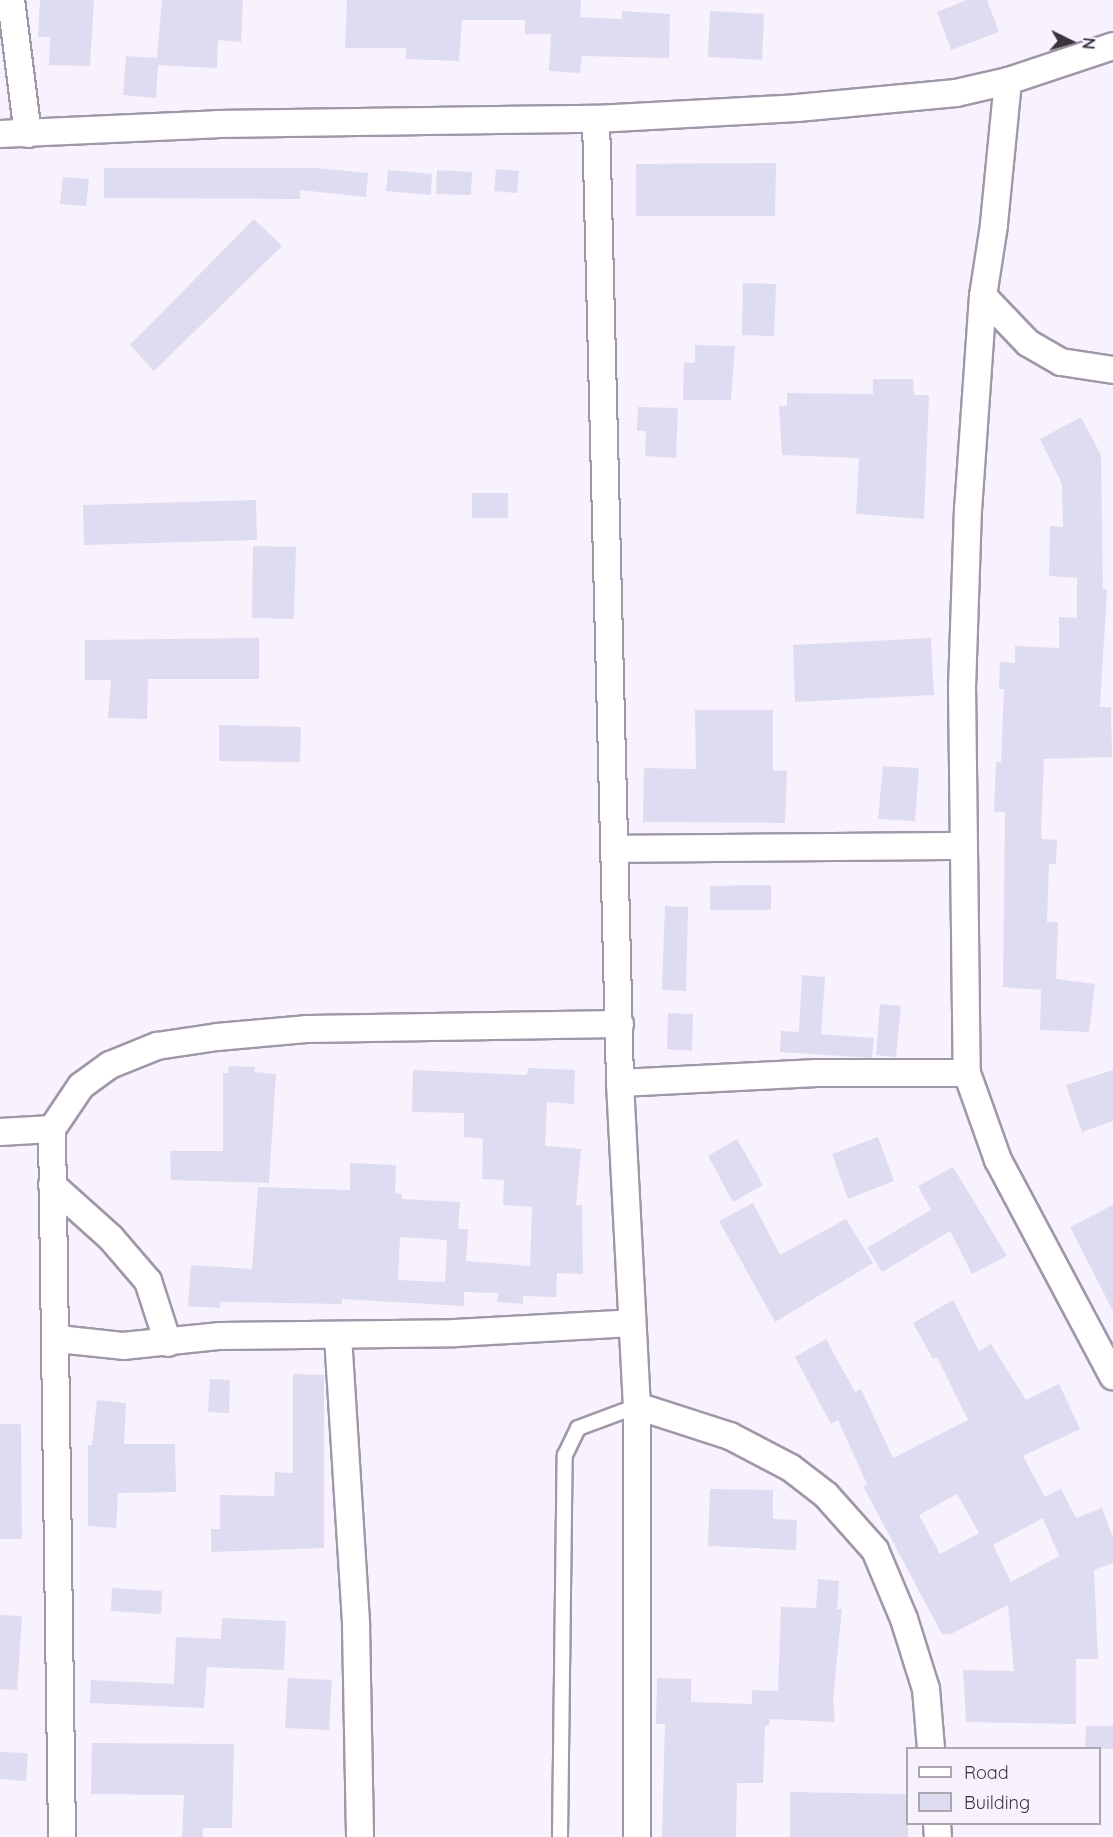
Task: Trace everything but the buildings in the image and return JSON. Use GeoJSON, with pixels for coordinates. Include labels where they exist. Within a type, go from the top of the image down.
{"type":"FeatureCollection","features":[{"type":"Feature","properties":{"kind":"street"},"geometry":{"type":"LineString","coordinates":[[12,0],[28,134]]}},
{"type":"Feature","properties":{"kind":"street"},"geometry":{"type":"LineString","coordinates":[[0,134],[217,124],[596,119],[797,108],[956,93],[1008,81],[1113,46]]}},
{"type":"Feature","properties":{"kind":"street"},"geometry":{"type":"LineString","coordinates":[[1008,81],[994,225],[983,296],[968,508],[963,663],[967,1073],[998,1160],[1113,1376]]}},
{"type":"Feature","properties":{"kind":"street"},"geometry":{"type":"LineString","coordinates":[[596,119],[620,1083],[637,1406],[637,1837]]}},
{"type":"Feature","properties":{"kind":"street"},"geometry":{"type":"LineString","coordinates":[[983,296],[1028,343],[1061,362],[1113,370]]}},
{"type":"Feature","properties":{"kind":"street"},"geometry":{"type":"LineString","coordinates":[[615,849],[964,846]]}},
{"type":"Feature","properties":{"kind":"street"},"geometry":{"type":"LineString","coordinates":[[62,1837],[58,1339],[52,1129],[81,1086],[110,1065],[157,1046],[306,1029],[620,1024]]}},
{"type":"Feature","properties":{"kind":"street"},"geometry":{"type":"LineString","coordinates":[[620,1083],[817,1073],[967,1073]]}},
{"type":"Feature","properties":{"kind":"street"},"geometry":{"type":"LineString","coordinates":[[0,1132],[52,1129]]}},
{"type":"Feature","properties":{"kind":"street"},"geometry":{"type":"LineString","coordinates":[[52,1185],[111,1238],[148,1281],[168,1343]]}},
{"type":"Feature","properties":{"kind":"street"},"geometry":{"type":"LineString","coordinates":[[58,1339],[123,1346],[220,1336],[338,1336],[632,1323]]}},
{"type":"Feature","properties":{"kind":"street"},"geometry":{"type":"LineString","coordinates":[[338,1336],[356,1626],[360,1837]]}},
{"type":"Feature","properties":{"kind":"street"},"geometry":{"type":"LineString","coordinates":[[637,1406],[730,1436],[791,1468],[826,1495],[875,1550],[904,1619],[926,1689],[931,1747]]}},
{"type":"Feature","properties":{"kind":"lane"},"geometry":{"type":"LineString","coordinates":[[560,1837],[565,1455],[578,1428],[637,1406]]}}]}
